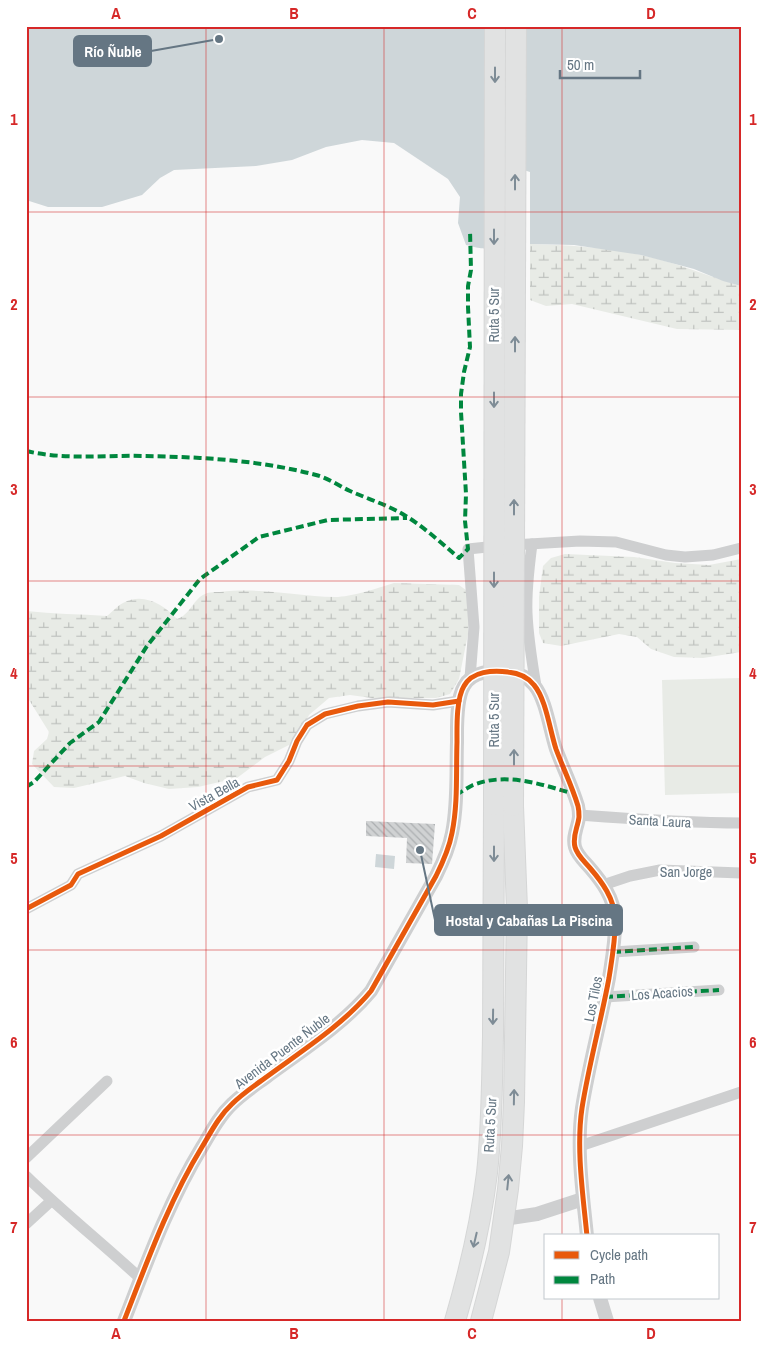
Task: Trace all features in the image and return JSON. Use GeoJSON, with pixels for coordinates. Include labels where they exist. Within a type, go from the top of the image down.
{"type":"FeatureCollection","features":[{"type":"Feature","properties":{"kind":"highway","name":"Ruta 5 Sur"},"geometry":{"type":"LineString","coordinates":[[481,1321],[499,1252],[512,1146],[517,910],[503,806],[495,26]]}},
{"type":"Feature","properties":{"kind":"highway","name":"Ruta 5 Sur"},"geometry":{"type":"LineString","coordinates":[[455,1321],[480,1219],[487,1170],[503,806],[516,26]]}},
{"type":"Feature","properties":{"kind":"street"},"geometry":{"type":"LineString","coordinates":[[470,678],[474,627],[468,549],[580,541],[616,542],[666,555],[685,557],[713,556],[741,548]]}},
{"type":"Feature","properties":{"kind":"street"},"geometry":{"type":"LineString","coordinates":[[532,544],[527,585],[527,612],[528,637],[536,686],[541,696],[556,748],[580,815]]}},
{"type":"Feature","properties":{"kind":"street"},"geometry":{"type":"LineString","coordinates":[[459,701],[463,687],[470,678],[482,673],[505,671],[518,674],[529,679],[536,686]]}},
{"type":"Feature","properties":{"kind":"street","name":"Avenida Puente Ñuble"},"geometry":{"type":"LineString","coordinates":[[124,1321],[158,1235],[181,1186],[220,1117],[241,1095],[342,1021],[360,1005],[371,991],[436,876],[445,858],[452,834],[456,795],[459,701]]}},
{"type":"Feature","properties":{"kind":"street","name":"Vista Bella"},"geometry":{"type":"LineString","coordinates":[[26,909],[71,885],[78,874],[161,836],[248,787],[277,780],[307,725],[325,714],[358,706],[388,702],[433,705],[459,701]]}},
{"type":"Feature","properties":{"kind":"street","name":"Santa Laura"},"geometry":{"type":"LineString","coordinates":[[580,815],[656,821],[741,823]]}},
{"type":"Feature","properties":{"kind":"street","name":"Los Tilos"},"geometry":{"type":"LineString","coordinates":[[580,815],[575,832],[575,846],[579,855],[610,896],[615,917],[613,952],[582,1107],[580,1127],[583,1199],[587,1234]]}},
{"type":"Feature","properties":{"kind":"street","name":"San Jorge"},"geometry":{"type":"LineString","coordinates":[[603,885],[630,876],[660,870],[741,873]]}},
{"type":"Feature","properties":{"kind":"street"},"geometry":{"type":"LineString","coordinates":[[613,952],[694,947]]}},
{"type":"Feature","properties":{"kind":"street","name":"Los Acacios"},"geometry":{"type":"LineString","coordinates":[[605,997],[719,990]]}},
{"type":"Feature","properties":{"kind":"street"},"geometry":{"type":"LineString","coordinates":[[26,1158],[107,1081]]}},
{"type":"Feature","properties":{"kind":"street"},"geometry":{"type":"LineString","coordinates":[[580,1146],[741,1092]]}},
{"type":"Feature","properties":{"kind":"street"},"geometry":{"type":"LineString","coordinates":[[26,1176],[141,1279]]}},
{"type":"Feature","properties":{"kind":"street"},"geometry":{"type":"LineString","coordinates":[[504,1219],[537,1214],[583,1199]]}},
{"type":"Feature","properties":{"kind":"street"},"geometry":{"type":"LineString","coordinates":[[26,1224],[51,1200]]}},
{"type":"Feature","properties":{"kind":"street"},"geometry":{"type":"LineString","coordinates":[[601,1300],[608,1321]]}},
{"type":"Feature","properties":{"kind":"green space"},"geometry":{"type":"Polygon","coordinates":[[[530,244],[586,247],[627,252],[667,261],[741,286],[741,330],[677,329],[572,304],[546,306],[530,300],[530,244]]]}},
{"type":"Feature","properties":{"kind":"green space"},"geometry":{"type":"Polygon","coordinates":[[[565,554],[634,557],[675,563],[709,565],[741,559],[741,652],[703,658],[674,657],[651,649],[637,637],[619,634],[561,646],[543,643],[539,633],[539,597],[543,566],[551,558],[565,554]]]}},
{"type":"Feature","properties":{"kind":"green space"},"geometry":{"type":"Polygon","coordinates":[[[394,583],[459,585],[470,593],[468,634],[459,679],[450,694],[436,698],[372,698],[350,695],[329,698],[309,715],[297,741],[265,757],[237,778],[198,787],[169,789],[125,776],[74,788],[54,787],[32,764],[34,751],[47,739],[49,732],[26,695],[26,611],[107,616],[123,603],[130,600],[145,599],[159,604],[177,619],[185,614],[197,599],[210,592],[263,591],[341,597],[394,583]]]}},
{"type":"Feature","properties":{"kind":"green space"},"geometry":{"type":"Polygon","coordinates":[[[741,678],[741,793],[665,795],[662,680],[741,678]]]}},
{"type":"Feature","properties":{"kind":"shaded area"},"geometry":{"type":"Polygon","coordinates":[[[26,26],[741,26],[741,286],[694,269],[641,255],[574,245],[530,244],[530,172],[507,165],[507,244],[487,249],[466,245],[458,223],[460,197],[448,179],[394,143],[362,140],[326,147],[292,160],[256,166],[174,170],[160,178],[142,195],[102,207],[48,207],[26,200],[26,26]]]}},
{"type":"Feature","properties":{"kind":"shaded area"},"geometry":{"type":"Polygon","coordinates":[[[376,854],[395,856],[394,869],[375,867],[376,854]]]}},
{"type":"Feature","properties":{"kind":"building"},"geometry":{"type":"Polygon","coordinates":[[[366,821],[435,824],[432,864],[406,863],[407,838],[366,836],[366,821]]]}},
{"type":"Feature","properties":{"kind":"marked path"},"geometry":{"type":"LineString","coordinates":[[26,451],[70,456],[208,458],[274,466],[316,475],[399,512],[423,528],[459,558],[468,549],[465,521],[466,494],[461,394],[470,347],[468,307],[468,286],[471,270],[470,230]]}},
{"type":"Feature","properties":{"kind":"marked path"},"geometry":{"type":"LineString","coordinates":[[26,787],[34,782],[70,743],[99,722],[147,646],[200,579],[259,537],[328,520],[407,518]]}},
{"type":"Feature","properties":{"kind":"marked path"},"geometry":{"type":"LineString","coordinates":[[456,795],[473,785],[485,781],[511,779],[536,783],[574,794]]}},
{"type":"Feature","properties":{"kind":"marked path"},"geometry":{"type":"LineString","coordinates":[[613,952],[694,947]]}},
{"type":"Feature","properties":{"kind":"marked path"},"geometry":{"type":"LineString","coordinates":[[605,997],[719,990]]}},
{"type":"Feature","properties":{"kind":"cycle path"},"geometry":{"type":"LineString","coordinates":[[124,1321],[169,1210],[190,1168],[219,1119],[244,1093],[334,1027],[371,991],[436,876],[451,839],[454,822],[458,706],[464,686],[477,674],[502,671],[512,672],[528,679],[538,691],[545,707],[556,749],[578,806],[579,817],[574,839],[576,850],[603,885],[610,897],[614,911],[614,948],[580,1123],[581,1172],[587,1234]]}},
{"type":"Feature","properties":{"kind":"cycle path"},"geometry":{"type":"LineString","coordinates":[[26,909],[71,885],[78,874],[161,836],[248,787],[277,780],[307,725],[325,714],[358,706],[388,702],[433,705],[459,701]]}},
{"type":"Feature","properties":{"kind":"place","name":"Río Ñuble"},"geometry":{"type":"Point","coordinates":[219,39]}},
{"type":"Feature","properties":{"kind":"place","name":"Hostal y Cabañas La Piscina"},"geometry":{"type":"Point","coordinates":[420,850]}}]}
